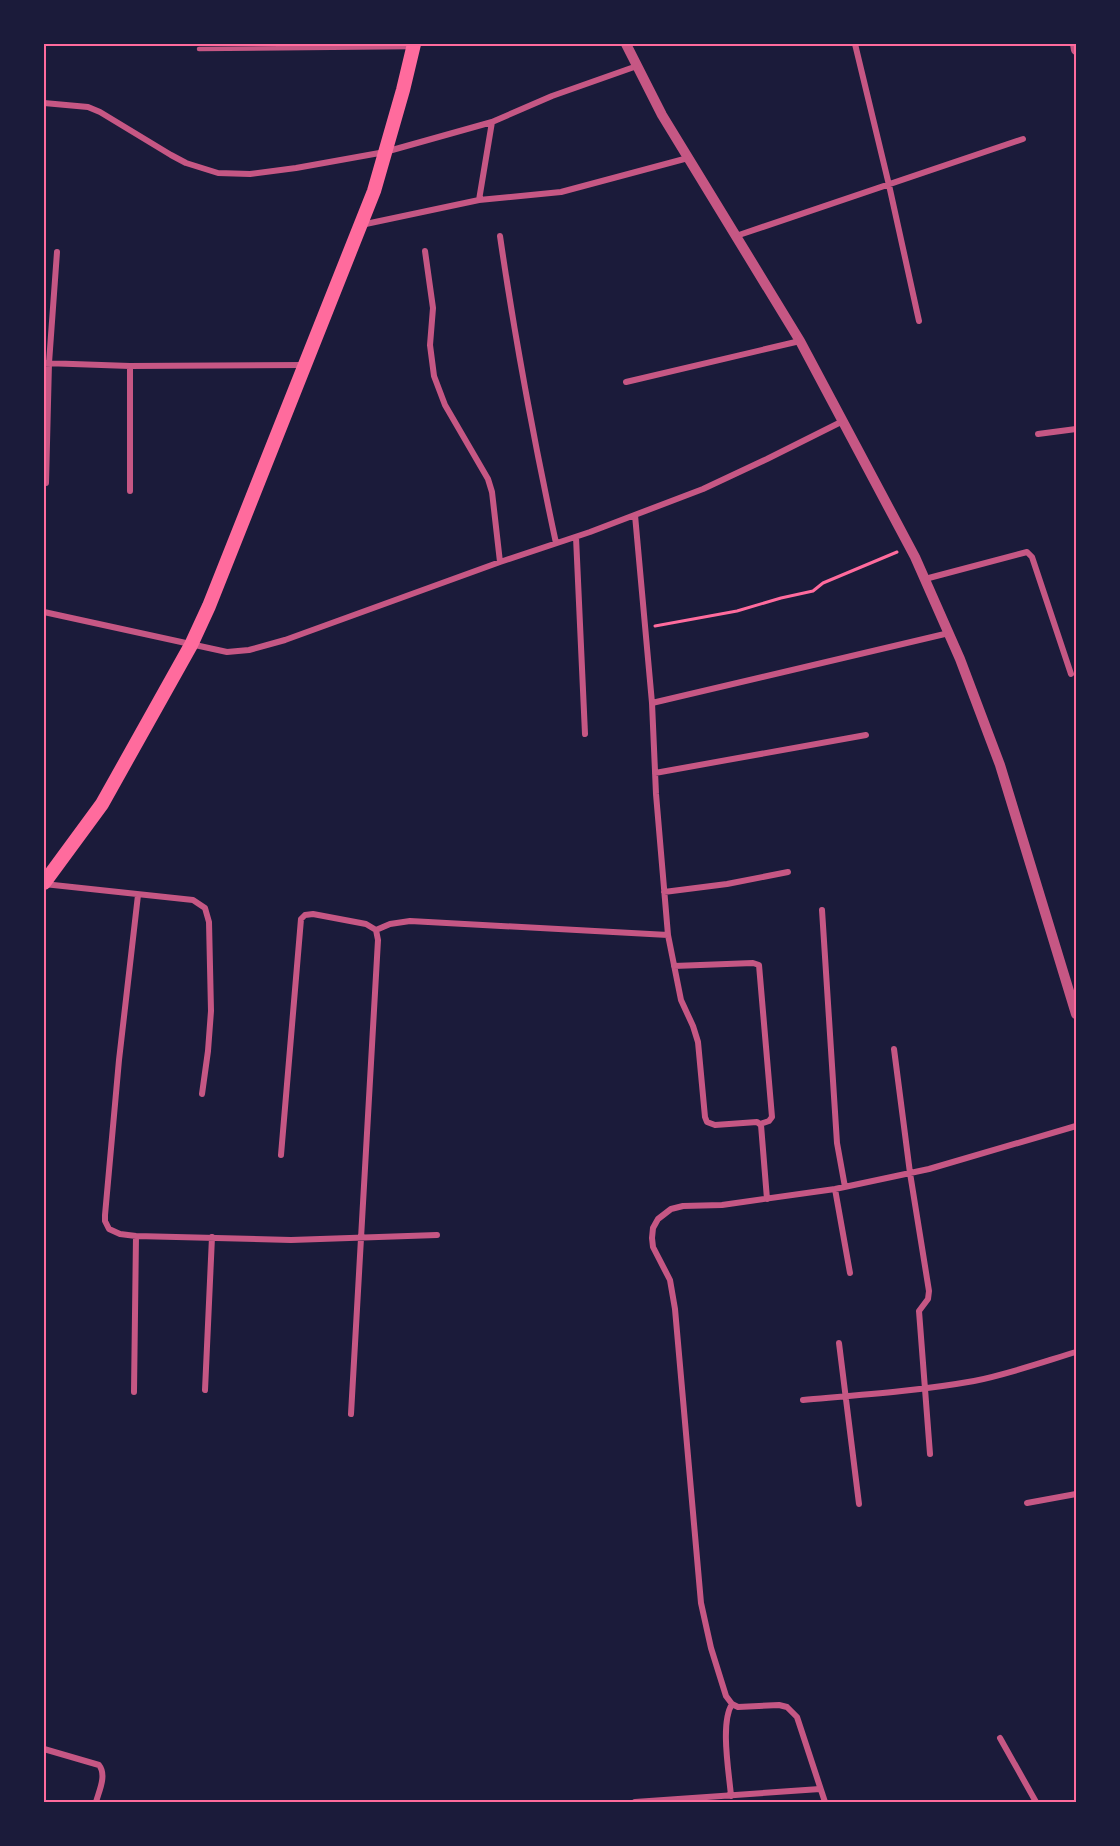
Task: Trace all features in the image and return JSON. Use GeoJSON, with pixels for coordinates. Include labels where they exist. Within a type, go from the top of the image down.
{"type":"FeatureCollection","features":[{"type":"Feature","properties":{"kind":"main road"},"geometry":{"type":"LineString","coordinates":[[44,884],[102,804],[192,645],[374,191],[403,90],[413,45]]}},
{"type":"Feature","properties":{"kind":"street"},"geometry":{"type":"LineString","coordinates":[[626,44],[662,115],[800,341],[925,579],[949,633],[1000,765],[1077,1014]]}},
{"type":"Feature","properties":{"kind":"street"},"geometry":{"type":"LineString","coordinates":[[855,44],[919,321]]}},
{"type":"Feature","properties":{"kind":"street"},"geometry":{"type":"LineString","coordinates":[[1075,44],[1077,50]]}},
{"type":"Feature","properties":{"kind":"street"},"geometry":{"type":"LineString","coordinates":[[44,103],[88,107],[100,112],[171,155],[202,169],[219,173],[250,174],[385,152],[492,122],[552,96],[637,66]]}},
{"type":"Feature","properties":{"kind":"street"},"geometry":{"type":"LineString","coordinates":[[479,200],[492,122]]}},
{"type":"Feature","properties":{"kind":"street"},"geometry":{"type":"LineString","coordinates":[[736,236],[1023,139]]}},
{"type":"Feature","properties":{"kind":"street"},"geometry":{"type":"LineString","coordinates":[[361,225],[479,200],[561,192],[688,158]]}},
{"type":"Feature","properties":{"kind":"street"},"geometry":{"type":"LineString","coordinates":[[500,236],[513,328],[531,427],[556,543]]}},
{"type":"Feature","properties":{"kind":"street"},"geometry":{"type":"LineString","coordinates":[[46,483],[46,363],[57,252]]}},
{"type":"Feature","properties":{"kind":"street"},"geometry":{"type":"LineString","coordinates":[[425,252],[433,302],[430,345],[434,376],[445,405],[488,479],[492,492],[500,561]]}},
{"type":"Feature","properties":{"kind":"street"},"geometry":{"type":"LineString","coordinates":[[626,382],[800,341]]}},
{"type":"Feature","properties":{"kind":"street"},"geometry":{"type":"LineString","coordinates":[[46,363],[130,366],[304,365]]}},
{"type":"Feature","properties":{"kind":"street"},"geometry":{"type":"LineString","coordinates":[[130,366],[130,491]]}},
{"type":"Feature","properties":{"kind":"street"},"geometry":{"type":"LineString","coordinates":[[44,612],[227,652],[249,650],[285,640],[500,561],[635,515],[714,484],[843,421]]}},
{"type":"Feature","properties":{"kind":"street"},"geometry":{"type":"LineString","coordinates":[[1038,434],[1077,429]]}},
{"type":"Feature","properties":{"kind":"street"},"geometry":{"type":"LineString","coordinates":[[635,515],[652,703],[655,773],[668,935],[674,966],[681,1000],[698,1042],[706,1119],[715,1125],[757,1122],[760,1124],[770,1121],[772,1118],[759,965],[753,963],[674,966]]}},
{"type":"Feature","properties":{"kind":"street"},"geometry":{"type":"LineString","coordinates":[[576,537],[585,734]]}},
{"type":"Feature","properties":{"kind":"street"},"geometry":{"type":"LineString","coordinates":[[925,579],[1027,552],[1032,557],[1071,674]]}},
{"type":"Feature","properties":{"kind":"street"},"geometry":{"type":"LineString","coordinates":[[652,703],[949,633]]}},
{"type":"Feature","properties":{"kind":"street"},"geometry":{"type":"LineString","coordinates":[[655,773],[866,735]]}},
{"type":"Feature","properties":{"kind":"street"},"geometry":{"type":"LineString","coordinates":[[664,892],[727,884],[788,872]]}},
{"type":"Feature","properties":{"kind":"street"},"geometry":{"type":"LineString","coordinates":[[44,884],[193,900],[201,904],[208,914],[211,1011],[202,1094]]}},
{"type":"Feature","properties":{"kind":"street"},"geometry":{"type":"LineString","coordinates":[[138,895],[119,1060],[106,1226],[112,1231],[136,1236],[291,1240],[437,1235]]}},
{"type":"Feature","properties":{"kind":"street"},"geometry":{"type":"LineString","coordinates":[[822,910],[835,1121],[845,1187]]}},
{"type":"Feature","properties":{"kind":"street"},"geometry":{"type":"LineString","coordinates":[[281,1155],[301,919],[305,915],[313,914],[366,924],[376,930],[378,940],[351,1414]]}},
{"type":"Feature","properties":{"kind":"street"},"geometry":{"type":"LineString","coordinates":[[376,930],[390,924],[410,921],[668,935]]}},
{"type":"Feature","properties":{"kind":"street"},"geometry":{"type":"LineString","coordinates":[[894,1049],[910,1173],[929,1291],[928,1299],[919,1311],[930,1454]]}},
{"type":"Feature","properties":{"kind":"street"},"geometry":{"type":"LineString","coordinates":[[760,1124],[766,1199]]}},
{"type":"Feature","properties":{"kind":"street"},"geometry":{"type":"LineString","coordinates":[[825,1803],[801,1726],[792,1711],[779,1705],[738,1707],[732,1704],[726,1696],[704,1620],[675,1309],[670,1280],[653,1247],[653,1228],[658,1219],[670,1209],[684,1206],[722,1205],[845,1187],[929,1169],[1077,1126]]}},
{"type":"Feature","properties":{"kind":"street"},"geometry":{"type":"LineString","coordinates":[[835,1189],[850,1273]]}},
{"type":"Feature","properties":{"kind":"street"},"geometry":{"type":"LineString","coordinates":[[134,1392],[136,1236]]}},
{"type":"Feature","properties":{"kind":"street"},"geometry":{"type":"LineString","coordinates":[[205,1390],[212,1237]]}},
{"type":"Feature","properties":{"kind":"street"},"geometry":{"type":"LineString","coordinates":[[839,1343],[859,1504]]}},
{"type":"Feature","properties":{"kind":"street"},"geometry":{"type":"LineString","coordinates":[[803,1400],[847,1397],[974,1381],[1077,1352]]}},
{"type":"Feature","properties":{"kind":"street"},"geometry":{"type":"LineString","coordinates":[[1027,1503],[1077,1494]]}},
{"type":"Feature","properties":{"kind":"street"},"geometry":{"type":"LineString","coordinates":[[731,1796],[726,1730],[728,1710],[732,1704]]}},
{"type":"Feature","properties":{"kind":"street"},"geometry":{"type":"LineString","coordinates":[[1000,1738],[1036,1803]]}},
{"type":"Feature","properties":{"kind":"street"},"geometry":{"type":"LineString","coordinates":[[44,1749],[99,1765],[102,1768],[103,1774],[96,1803]]}},
{"type":"Feature","properties":{"kind":"street"},"geometry":{"type":"LineString","coordinates":[[635,1803],[820,1789]]}},
{"type":"Feature","properties":{"kind":"lane"},"geometry":{"type":"LineString","coordinates":[[199,48],[413,45]]}},
{"type":"Feature","properties":{"kind":"path"},"geometry":{"type":"LineString","coordinates":[[645,628],[737,611],[813,591],[823,583],[909,546]]}}]}
